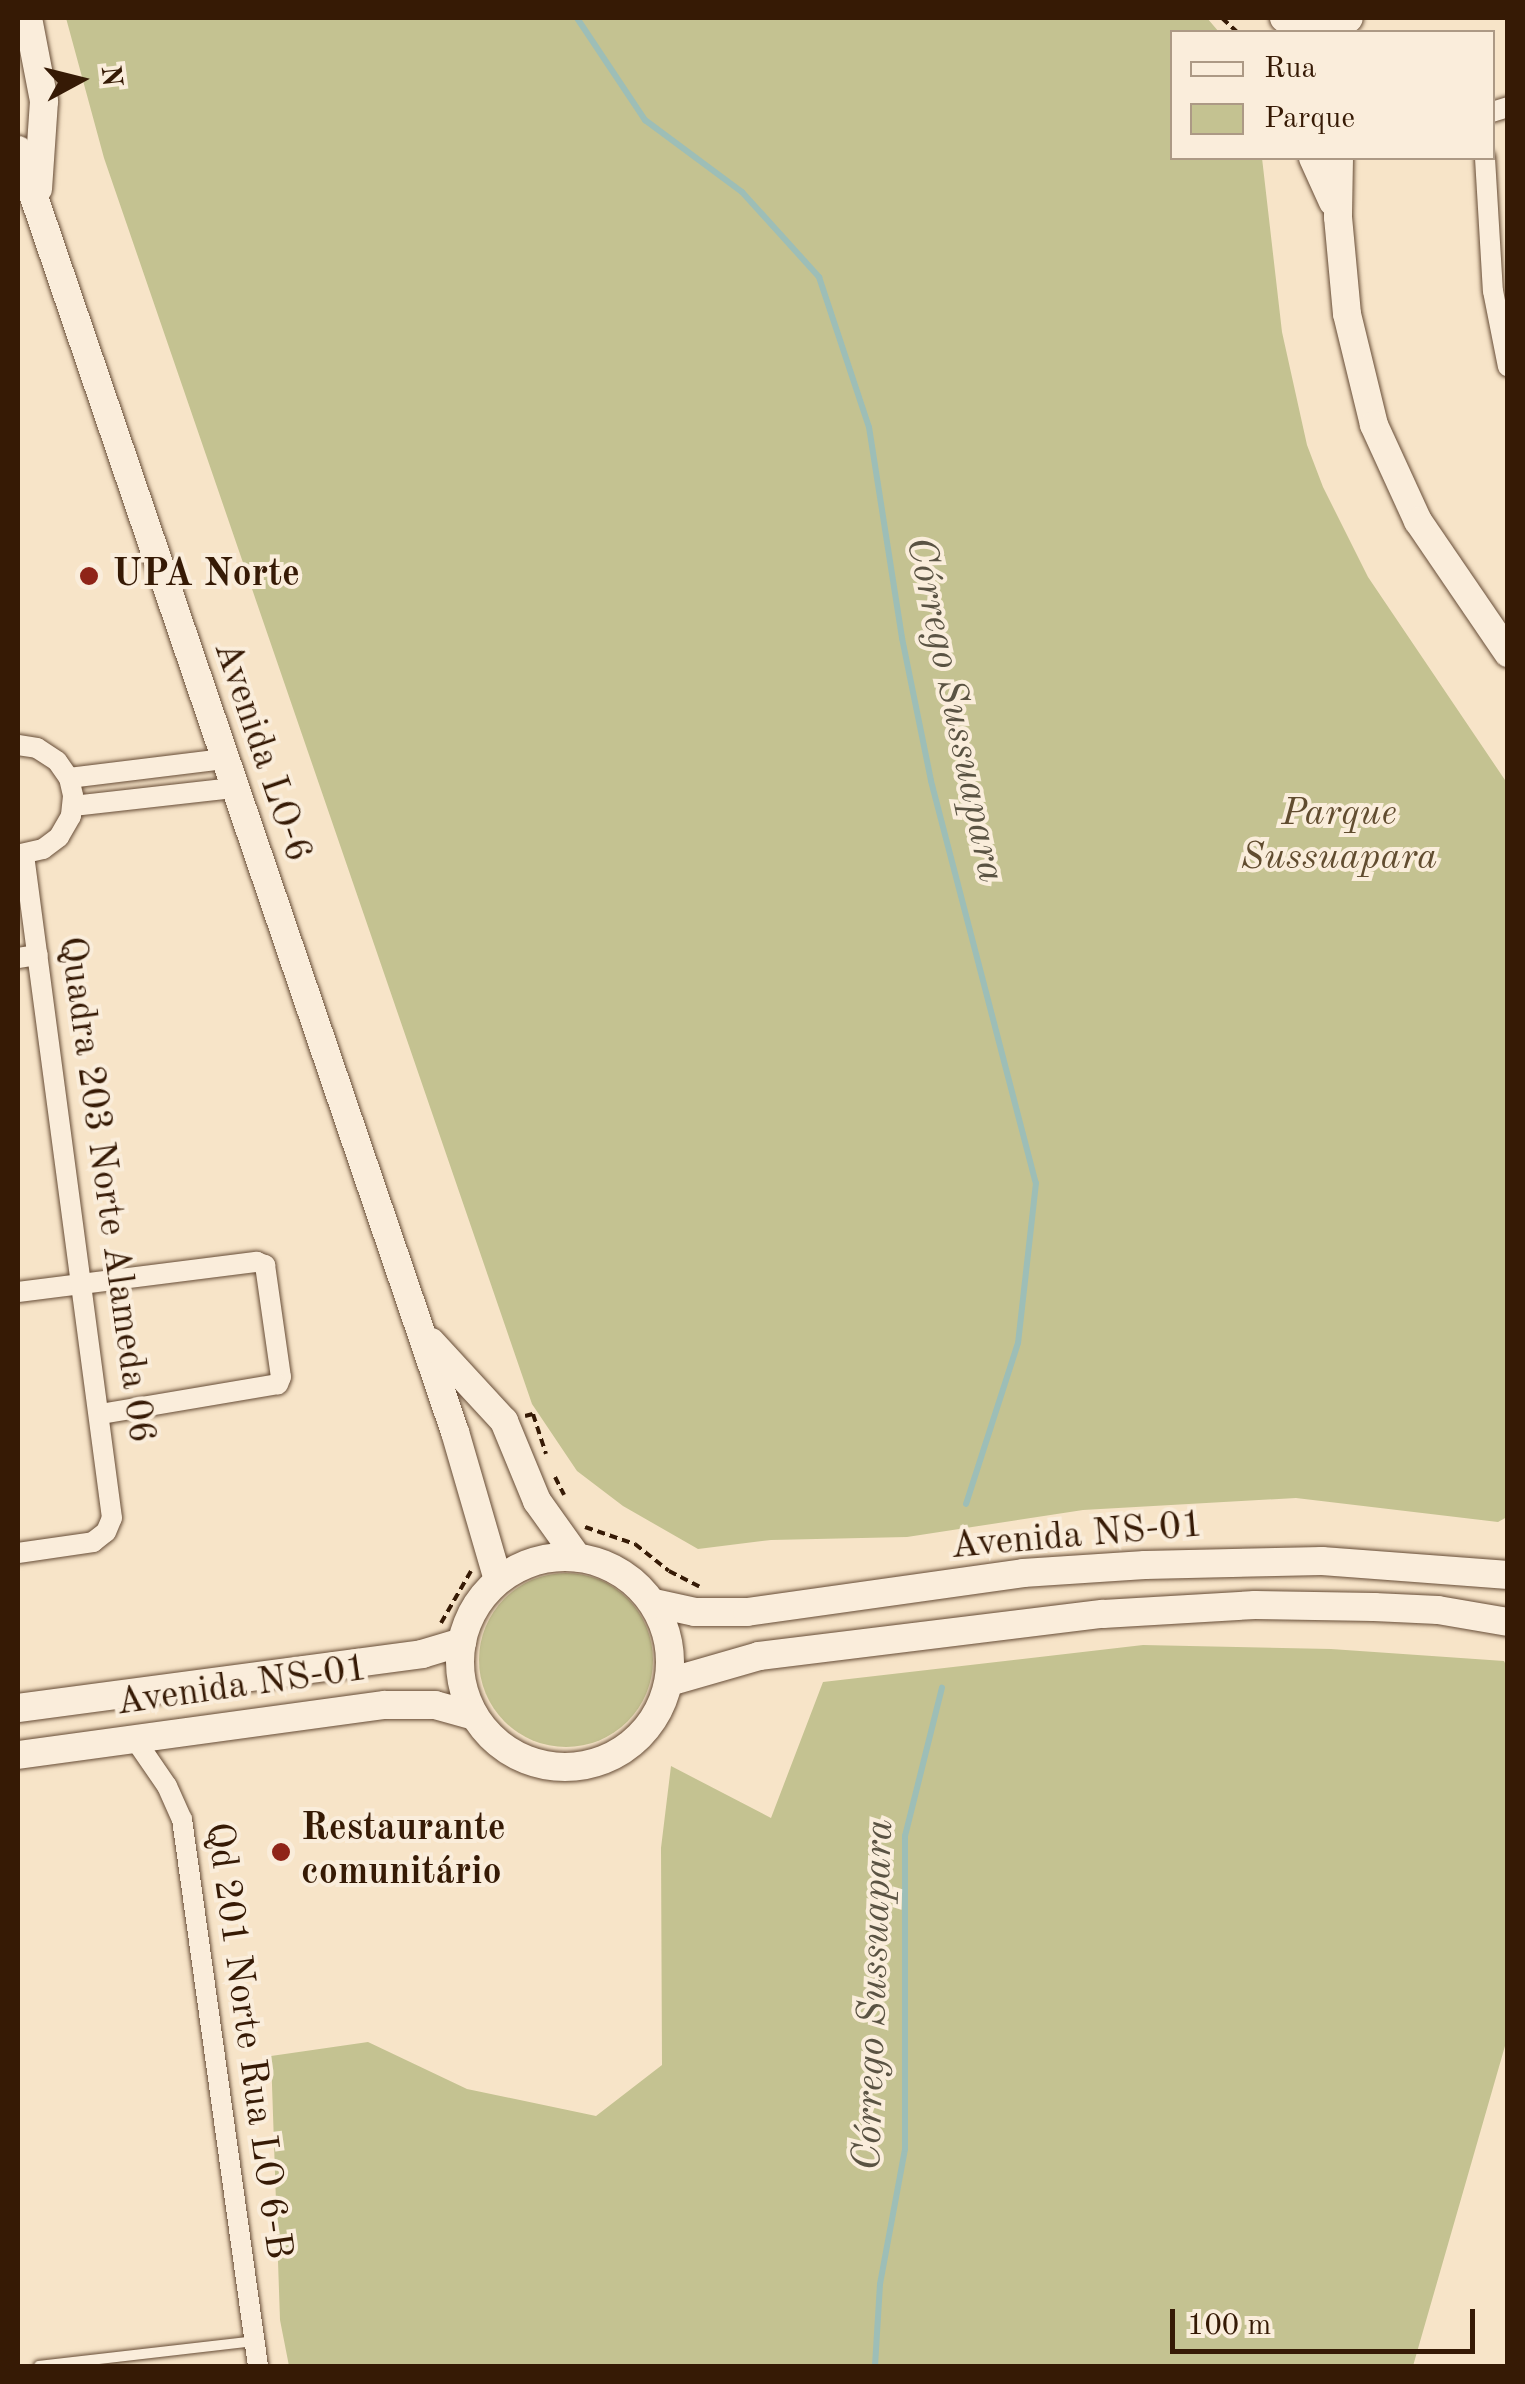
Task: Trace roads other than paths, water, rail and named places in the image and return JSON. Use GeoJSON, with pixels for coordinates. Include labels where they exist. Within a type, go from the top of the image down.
{"type":"FeatureCollection","features":[{"type":"Feature","properties":{"kind":"street"},"geometry":{"type":"LineString","coordinates":[[28,18],[44,101],[38,210]]}},
{"type":"Feature","properties":{"kind":"street"},"geometry":{"type":"LineString","coordinates":[[1284,18],[1315,23],[1349,18]]}},
{"type":"Feature","properties":{"kind":"street","name":"Avenida LO-6"},"geometry":{"type":"LineString","coordinates":[[18,150],[455,1432],[486,1573]]}},
{"type":"Feature","properties":{"kind":"street"},"geometry":{"type":"LineString","coordinates":[[1314,160],[1338,217]]}},
{"type":"Feature","properties":{"kind":"street"},"geometry":{"type":"LineString","coordinates":[[1339,160],[1338,217],[1350,334],[1378,437],[1431,544],[1508,653]]}},
{"type":"Feature","properties":{"kind":"street"},"geometry":{"type":"LineString","coordinates":[[1486,160],[1508,367]]}},
{"type":"Feature","properties":{"kind":"street"},"geometry":{"type":"LineString","coordinates":[[18,745],[46,752],[68,778],[73,806],[56,841],[21,855]]}},
{"type":"Feature","properties":{"kind":"street"},"geometry":{"type":"LineString","coordinates":[[68,778],[224,758]]}},
{"type":"Feature","properties":{"kind":"street"},"geometry":{"type":"LineString","coordinates":[[73,806],[234,788]]}},
{"type":"Feature","properties":{"kind":"street","name":"Quadra 203 Norte Alameda 06"},"geometry":{"type":"LineString","coordinates":[[18,1553],[88,1543],[106,1532],[112,1506],[82,1284],[28,957],[21,855]]}},
{"type":"Feature","properties":{"kind":"street"},"geometry":{"type":"LineString","coordinates":[[18,1292],[257,1262],[265,1265],[280,1382],[271,1388],[100,1414]]}},
{"type":"Feature","properties":{"kind":"street"},"geometry":{"type":"LineString","coordinates":[[413,1318],[443,1360],[490,1402],[504,1421],[537,1501],[577,1557]]}},
{"type":"Feature","properties":{"kind":"street"},"geometry":{"type":"LineString","coordinates":[[577,1557],[613,1568],[654,1604],[667,1633],[669,1682],[657,1714],[635,1742],[606,1760],[572,1768],[537,1764],[506,1750],[475,1716],[460,1671],[462,1642],[486,1573],[536,1560],[577,1557]]}},
{"type":"Feature","properties":{"kind":"street","name":"Avenida NS-01"},"geometry":{"type":"LineString","coordinates":[[654,1604],[695,1612],[747,1612],[1023,1573],[1145,1564],[1322,1561],[1508,1574]]}},
{"type":"Feature","properties":{"kind":"street","name":"Avenida NS-01"},"geometry":{"type":"LineString","coordinates":[[669,1682],[759,1656],[1103,1614],[1255,1605],[1374,1607],[1438,1610],[1508,1622]]}},
{"type":"Feature","properties":{"kind":"street","name":"Avenida NS-01"},"geometry":{"type":"LineString","coordinates":[[18,1708],[422,1654],[462,1642]]}},
{"type":"Feature","properties":{"kind":"street","name":"Avenida NS-01"},"geometry":{"type":"LineString","coordinates":[[18,1755],[385,1705],[435,1706],[475,1716]]}},
{"type":"Feature","properties":{"kind":"street","name":"Qd 201 Norte Rua LO 6-B"},"geometry":{"type":"LineString","coordinates":[[134,1738],[167,1786],[182,1820],[258,2366]]}},
{"type":"Feature","properties":{"kind":"lane"},"geometry":{"type":"LineString","coordinates":[[38,2366],[254,2341]]}},
{"type":"Feature","properties":{"kind":"waterway","name":"Córrego Sussuapara"},"geometry":{"type":"LineString","coordinates":[[577,18],[645,120],[742,192],[819,277],[869,427],[902,638],[931,781],[1036,1183],[1018,1343],[966,1504]]}},
{"type":"Feature","properties":{"kind":"waterway","name":"Córrego Sussuapara"},"geometry":{"type":"LineString","coordinates":[[875,2366],[880,2284],[905,2149],[905,1836],[942,1688]]}},
{"type":"Feature","properties":{"kind":"place","name":"UPA Norte"},"geometry":{"type":"Point","coordinates":[89,576]}},
{"type":"Feature","properties":{"kind":"place","name":"Restaurante comunitário"},"geometry":{"type":"Point","coordinates":[281,1852]}},
{"type":"Feature","properties":{"kind":"park label","name":"Parque Sussuapara"},"geometry":{"type":"Point","coordinates":[1339,837]}}]}
